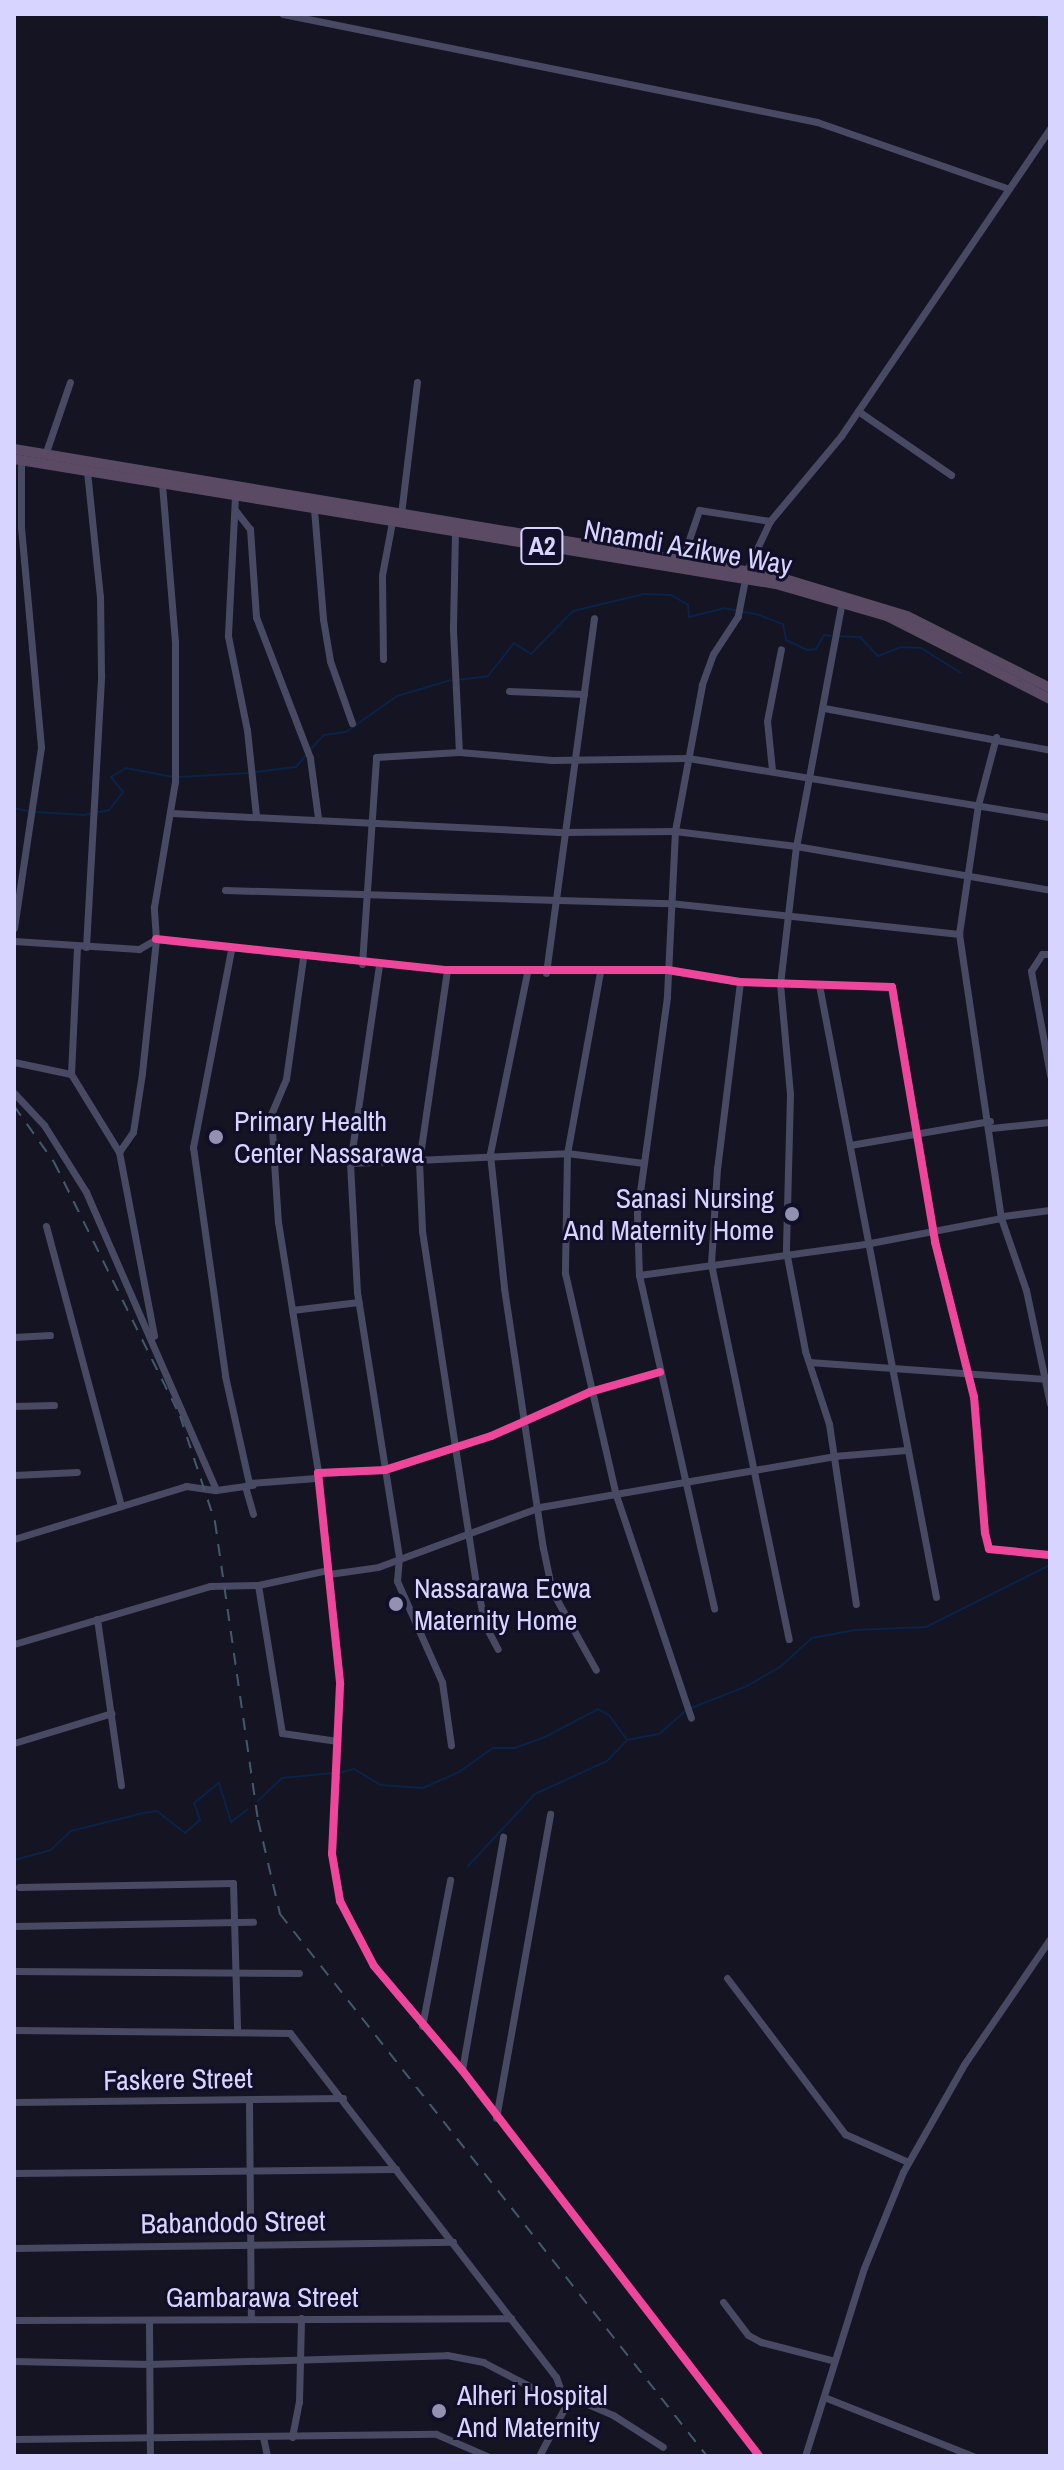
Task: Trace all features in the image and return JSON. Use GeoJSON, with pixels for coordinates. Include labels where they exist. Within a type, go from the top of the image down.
{"type":"FeatureCollection","features":[{"type":"Feature","properties":{"kind":"highway","name":"Nnamdi Azikwe Way"},"geometry":{"type":"LineString","coordinates":[[14,449],[397,518],[682,560],[907,616],[1050,688]]}},
{"type":"Feature","properties":{"kind":"highway","name":"Nnamdi Azikwe Way"},"geometry":{"type":"LineString","coordinates":[[17,459],[314,509],[397,518],[455,532],[746,575],[842,601],[948,643],[1050,699]]}},
{"type":"Feature","properties":{"kind":"street"},"geometry":{"type":"LineString","coordinates":[[283,14],[817,122],[1009,189]]}},
{"type":"Feature","properties":{"kind":"street"},"geometry":{"type":"LineString","coordinates":[[714,1609],[639,1275],[635,1244],[668,970],[675,831],[688,758],[713,654],[739,612],[746,575],[770,521],[858,411],[1050,128]]}},
{"type":"Feature","properties":{"kind":"street"},"geometry":{"type":"LineString","coordinates":[[45,455],[70,382]]}},
{"type":"Feature","properties":{"kind":"street"},"geometry":{"type":"LineString","coordinates":[[383,659],[382,575],[397,518],[417,382]]}},
{"type":"Feature","properties":{"kind":"street"},"geometry":{"type":"LineString","coordinates":[[858,411],[951,475]]}},
{"type":"Feature","properties":{"kind":"street"},"geometry":{"type":"LineString","coordinates":[[14,928],[41,747],[17,459]]}},
{"type":"Feature","properties":{"kind":"street"},"geometry":{"type":"LineString","coordinates":[[87,472],[100,597],[95,814],[71,1074],[119,1152],[156,1346]]}},
{"type":"Feature","properties":{"kind":"street"},"geometry":{"type":"LineString","coordinates":[[119,1152],[133,1132],[156,939],[154,907],[175,782],[175,642],[162,484]]}},
{"type":"Feature","properties":{"kind":"street"},"geometry":{"type":"LineString","coordinates":[[235,496],[228,636],[254,776],[256,816]]}},
{"type":"Feature","properties":{"kind":"street"},"geometry":{"type":"LineString","coordinates":[[314,509],[323,619],[352,723]]}},
{"type":"Feature","properties":{"kind":"street"},"geometry":{"type":"LineString","coordinates":[[235,510],[250,529],[259,629],[310,758],[318,818]]}},
{"type":"Feature","properties":{"kind":"street"},"geometry":{"type":"LineString","coordinates":[[682,560],[699,510],[770,521]]}},
{"type":"Feature","properties":{"kind":"street"},"geometry":{"type":"LineString","coordinates":[[455,532],[454,676],[459,752]]}},
{"type":"Feature","properties":{"kind":"street"},"geometry":{"type":"LineString","coordinates":[[842,601],[832,636],[824,708],[796,846],[780,984],[790,1094],[786,1251],[809,1362],[834,1456],[856,1604]]}},
{"type":"Feature","properties":{"kind":"street"},"geometry":{"type":"LineString","coordinates":[[546,973],[594,618]]}},
{"type":"Feature","properties":{"kind":"street"},"geometry":{"type":"LineString","coordinates":[[772,770],[767,721],[781,649]]}},
{"type":"Feature","properties":{"kind":"street"},"geometry":{"type":"LineString","coordinates":[[509,691],[584,694]]}},
{"type":"Feature","properties":{"kind":"street"},"geometry":{"type":"LineString","coordinates":[[824,708],[996,737],[1050,750]]}},
{"type":"Feature","properties":{"kind":"street"},"geometry":{"type":"LineString","coordinates":[[996,737],[978,805],[959,934],[967,1016],[990,1124],[1002,1217],[1026,1290],[1050,1404]]}},
{"type":"Feature","properties":{"kind":"street"},"geometry":{"type":"LineString","coordinates":[[362,964],[368,820],[376,757],[459,752],[575,759],[688,758],[1050,817]]}},
{"type":"Feature","properties":{"kind":"street"},"geometry":{"type":"LineString","coordinates":[[171,813],[368,820],[564,832],[675,831],[796,846],[1050,890]]}},
{"type":"Feature","properties":{"kind":"street"},"geometry":{"type":"LineString","coordinates":[[225,890],[367,890],[670,903],[959,934]]}},
{"type":"Feature","properties":{"kind":"street"},"geometry":{"type":"LineString","coordinates":[[14,941],[139,949],[156,939],[303,958],[447,970],[527,973],[668,970],[740,982],[887,985],[895,990],[936,1229],[969,1375],[989,1549],[1050,1555]]}},
{"type":"Feature","properties":{"kind":"street"},"geometry":{"type":"LineString","coordinates":[[231,950],[193,1147],[225,1376],[253,1514]]}},
{"type":"Feature","properties":{"kind":"street"},"geometry":{"type":"LineString","coordinates":[[1050,954],[1042,954],[1031,971],[1050,1075]]}},
{"type":"Feature","properties":{"kind":"street"},"geometry":{"type":"LineString","coordinates":[[303,958],[286,1079],[271,1115],[278,1222],[317,1476],[340,1684],[332,1854],[340,1901],[374,1966],[462,2070],[759,2456]]}},
{"type":"Feature","properties":{"kind":"street"},"geometry":{"type":"LineString","coordinates":[[379,965],[350,1163],[359,1302],[399,1558],[397,1581],[442,1682],[451,1745]]}},
{"type":"Feature","properties":{"kind":"street"},"geometry":{"type":"LineString","coordinates":[[447,970],[419,1161],[422,1231],[468,1533],[485,1625],[498,1649]]}},
{"type":"Feature","properties":{"kind":"street"},"geometry":{"type":"LineString","coordinates":[[600,972],[567,1153],[565,1273],[615,1492],[691,1718]]}},
{"type":"Feature","properties":{"kind":"street"},"geometry":{"type":"LineString","coordinates":[[527,973],[490,1154],[504,1288],[552,1591],[596,1670]]}},
{"type":"Feature","properties":{"kind":"street"},"geometry":{"type":"LineString","coordinates":[[740,982],[717,1168],[711,1264],[757,1469],[789,1639]]}},
{"type":"Feature","properties":{"kind":"street"},"geometry":{"type":"LineString","coordinates":[[819,985],[829,1057],[850,1145],[865,1244],[936,1597]]}},
{"type":"Feature","properties":{"kind":"street"},"geometry":{"type":"LineString","coordinates":[[14,1062],[71,1074]]}},
{"type":"Feature","properties":{"kind":"street"},"geometry":{"type":"LineString","coordinates":[[14,1093],[44,1125],[86,1192],[156,1346],[216,1490]]}},
{"type":"Feature","properties":{"kind":"street"},"geometry":{"type":"LineString","coordinates":[[850,1145],[990,1124],[1050,1122]]}},
{"type":"Feature","properties":{"kind":"street"},"geometry":{"type":"LineString","coordinates":[[350,1163],[419,1161],[490,1154],[567,1153],[643,1163]]}},
{"type":"Feature","properties":{"kind":"street"},"geometry":{"type":"LineString","coordinates":[[639,1275],[786,1251],[865,1244],[1050,1210]]}},
{"type":"Feature","properties":{"kind":"street"},"geometry":{"type":"LineString","coordinates":[[46,1226],[121,1506]]}},
{"type":"Feature","properties":{"kind":"street"},"geometry":{"type":"LineString","coordinates":[[292,1310],[359,1302]]}},
{"type":"Feature","properties":{"kind":"street"},"geometry":{"type":"LineString","coordinates":[[14,1337],[50,1335]]}},
{"type":"Feature","properties":{"kind":"street"},"geometry":{"type":"LineString","coordinates":[[809,1362],[1044,1379]]}},
{"type":"Feature","properties":{"kind":"street"},"geometry":{"type":"LineString","coordinates":[[14,1539],[186,1486],[216,1490],[385,1470],[454,1449],[590,1392],[660,1372]]}},
{"type":"Feature","properties":{"kind":"street"},"geometry":{"type":"LineString","coordinates":[[14,1406],[54,1405]]}},
{"type":"Feature","properties":{"kind":"street"},"geometry":{"type":"LineString","coordinates":[[14,1644],[210,1586],[258,1585],[378,1567],[540,1507],[834,1456],[906,1450]]}},
{"type":"Feature","properties":{"kind":"street"},"geometry":{"type":"LineString","coordinates":[[14,1475],[77,1472]]}},
{"type":"Feature","properties":{"kind":"street"},"geometry":{"type":"LineString","coordinates":[[258,1585],[282,1733],[337,1741]]}},
{"type":"Feature","properties":{"kind":"street"},"geometry":{"type":"LineString","coordinates":[[97,1619],[121,1785]]}},
{"type":"Feature","properties":{"kind":"street"},"geometry":{"type":"LineString","coordinates":[[14,1743],[112,1713]]}},
{"type":"Feature","properties":{"kind":"street"},"geometry":{"type":"LineString","coordinates":[[496,2118],[550,1814]]}},
{"type":"Feature","properties":{"kind":"street"},"geometry":{"type":"LineString","coordinates":[[462,2070],[503,1837]]}},
{"type":"Feature","properties":{"kind":"street"},"geometry":{"type":"LineString","coordinates":[[422,2026],[450,1880]]}},
{"type":"Feature","properties":{"kind":"street"},"geometry":{"type":"LineString","coordinates":[[19,1887],[233,1883],[237,2029]]}},
{"type":"Feature","properties":{"kind":"street"},"geometry":{"type":"LineString","coordinates":[[14,1926],[253,1922]]}},
{"type":"Feature","properties":{"kind":"street"},"geometry":{"type":"LineString","coordinates":[[805,2456],[864,2268],[908,2162],[965,2063],[1050,1939]]}},
{"type":"Feature","properties":{"kind":"street"},"geometry":{"type":"LineString","coordinates":[[14,1971],[299,1973]]}},
{"type":"Feature","properties":{"kind":"street"},"geometry":{"type":"LineString","coordinates":[[727,1978],[845,2134],[908,2162]]}},
{"type":"Feature","properties":{"kind":"street"},"geometry":{"type":"LineString","coordinates":[[14,2030],[237,2029],[290,2033],[511,2318],[564,2394],[566,2405],[539,2456]]}},
{"type":"Feature","properties":{"kind":"street","name":"Faskere Street"},"geometry":{"type":"LineString","coordinates":[[14,2102],[343,2098]]}},
{"type":"Feature","properties":{"kind":"street"},"geometry":{"type":"LineString","coordinates":[[249,2101],[251,2319]]}},
{"type":"Feature","properties":{"kind":"street"},"geometry":{"type":"LineString","coordinates":[[14,2173],[396,2169]]}},
{"type":"Feature","properties":{"kind":"street","name":"Babandodo Street"},"geometry":{"type":"LineString","coordinates":[[14,2248],[453,2242]]}},
{"type":"Feature","properties":{"kind":"street"},"geometry":{"type":"LineString","coordinates":[[723,2302],[748,2335],[761,2342],[835,2361]]}},
{"type":"Feature","properties":{"kind":"street"},"geometry":{"type":"LineString","coordinates":[[292,2437],[301,2360],[301,2318]]}},
{"type":"Feature","properties":{"kind":"street","name":"Gambarawa Street"},"geometry":{"type":"LineString","coordinates":[[14,2320],[511,2318]]}},
{"type":"Feature","properties":{"kind":"street"},"geometry":{"type":"LineString","coordinates":[[149,2320],[150,2456]]}},
{"type":"Feature","properties":{"kind":"street"},"geometry":{"type":"LineString","coordinates":[[14,2361],[149,2364],[447,2355],[483,2362],[566,2405]]}},
{"type":"Feature","properties":{"kind":"street"},"geometry":{"type":"LineString","coordinates":[[564,2394],[613,2415],[663,2447]]}},
{"type":"Feature","properties":{"kind":"street"},"geometry":{"type":"LineString","coordinates":[[824,2397],[973,2456]]}},
{"type":"Feature","properties":{"kind":"street"},"geometry":{"type":"LineString","coordinates":[[14,2439],[149,2440],[445,2434],[487,2456]]}},
{"type":"Feature","properties":{"kind":"street"},"geometry":{"type":"LineString","coordinates":[[263,2437],[267,2456]]}},
{"type":"Feature","properties":{"kind":"waterway"},"geometry":{"type":"LineString","coordinates":[[1032,14],[1050,18]]}},
{"type":"Feature","properties":{"kind":"waterway"},"geometry":{"type":"LineString","coordinates":[[457,680],[488,676],[514,643],[531,654],[573,611],[644,594],[671,595],[688,605],[689,617],[724,608],[759,615],[783,624],[786,640],[807,650],[816,649],[824,635],[831,636]]}},
{"type":"Feature","properties":{"kind":"waterway"},"geometry":{"type":"LineString","coordinates":[[838,636],[860,637],[878,656],[902,647],[921,648],[961,673]]}},
{"type":"Feature","properties":{"kind":"waterway"},"geometry":{"type":"LineString","coordinates":[[310,750],[324,735],[346,732],[397,696],[451,680]]}},
{"type":"Feature","properties":{"kind":"waterway"},"geometry":{"type":"LineString","coordinates":[[255,772],[296,767],[306,755]]}},
{"type":"Feature","properties":{"kind":"waterway"},"geometry":{"type":"LineString","coordinates":[[35,812],[84,815],[109,810],[123,792],[111,777],[126,768],[173,777]]}},
{"type":"Feature","properties":{"kind":"waterway"},"geometry":{"type":"LineString","coordinates":[[179,777],[248,773]]}},
{"type":"Feature","properties":{"kind":"waterway"},"geometry":{"type":"LineString","coordinates":[[14,808],[28,811]]}},
{"type":"Feature","properties":{"kind":"waterway"},"geometry":{"type":"LineString","coordinates":[[691,1708],[747,1686],[780,1667],[812,1638],[855,1630],[926,1627],[1050,1565]]}},
{"type":"Feature","properties":{"kind":"waterway"},"geometry":{"type":"LineString","coordinates":[[339,1773],[354,1769],[381,1785],[423,1788],[459,1772],[493,1748],[515,1748],[545,1737],[598,1709],[609,1715],[627,1740],[659,1734],[685,1711]]}},
{"type":"Feature","properties":{"kind":"waterway"},"geometry":{"type":"LineString","coordinates":[[468,1866],[535,1794],[607,1761],[627,1740]]}},
{"type":"Feature","properties":{"kind":"waterway"},"geometry":{"type":"LineString","coordinates":[[258,1801],[282,1778],[333,1773]]}},
{"type":"Feature","properties":{"kind":"waterway"},"geometry":{"type":"LineString","coordinates":[[14,1860],[51,1850],[71,1831],[143,1813],[157,1811],[185,1833],[200,1820],[194,1803],[219,1783],[231,1822],[248,1809]]}},
{"type":"Feature","properties":{"kind":"railway"},"geometry":{"type":"LineString","coordinates":[[14,1106],[54,1162],[180,1416],[215,1522],[258,1820],[280,1914],[707,2456]]}},
{"type":"Feature","properties":{"kind":"cycle path"},"geometry":{"type":"LineString","coordinates":[[156,939],[447,970],[668,970],[740,982],[892,987],[935,1242],[974,1397],[985,1533],[989,1549],[1050,1555]]}},
{"type":"Feature","properties":{"kind":"cycle path"},"geometry":{"type":"LineString","coordinates":[[660,1372],[590,1392],[491,1436],[385,1470],[318,1473],[340,1684],[332,1854],[340,1901],[374,1966],[462,2070],[759,2456]]}},
{"type":"Feature","properties":{"kind":"place","name":"Primary Health Center Nassarawa"},"geometry":{"type":"Point","coordinates":[216,1137]}},
{"type":"Feature","properties":{"kind":"place","name":"Sanasi Nursing And Maternity Home"},"geometry":{"type":"Point","coordinates":[792,1214]}},
{"type":"Feature","properties":{"kind":"place","name":"Nassarawa Ecwa Maternity Home"},"geometry":{"type":"Point","coordinates":[396,1604]}},
{"type":"Feature","properties":{"kind":"place","name":"Alheri Hospital And Maternity"},"geometry":{"type":"Point","coordinates":[439,2411]}}]}
